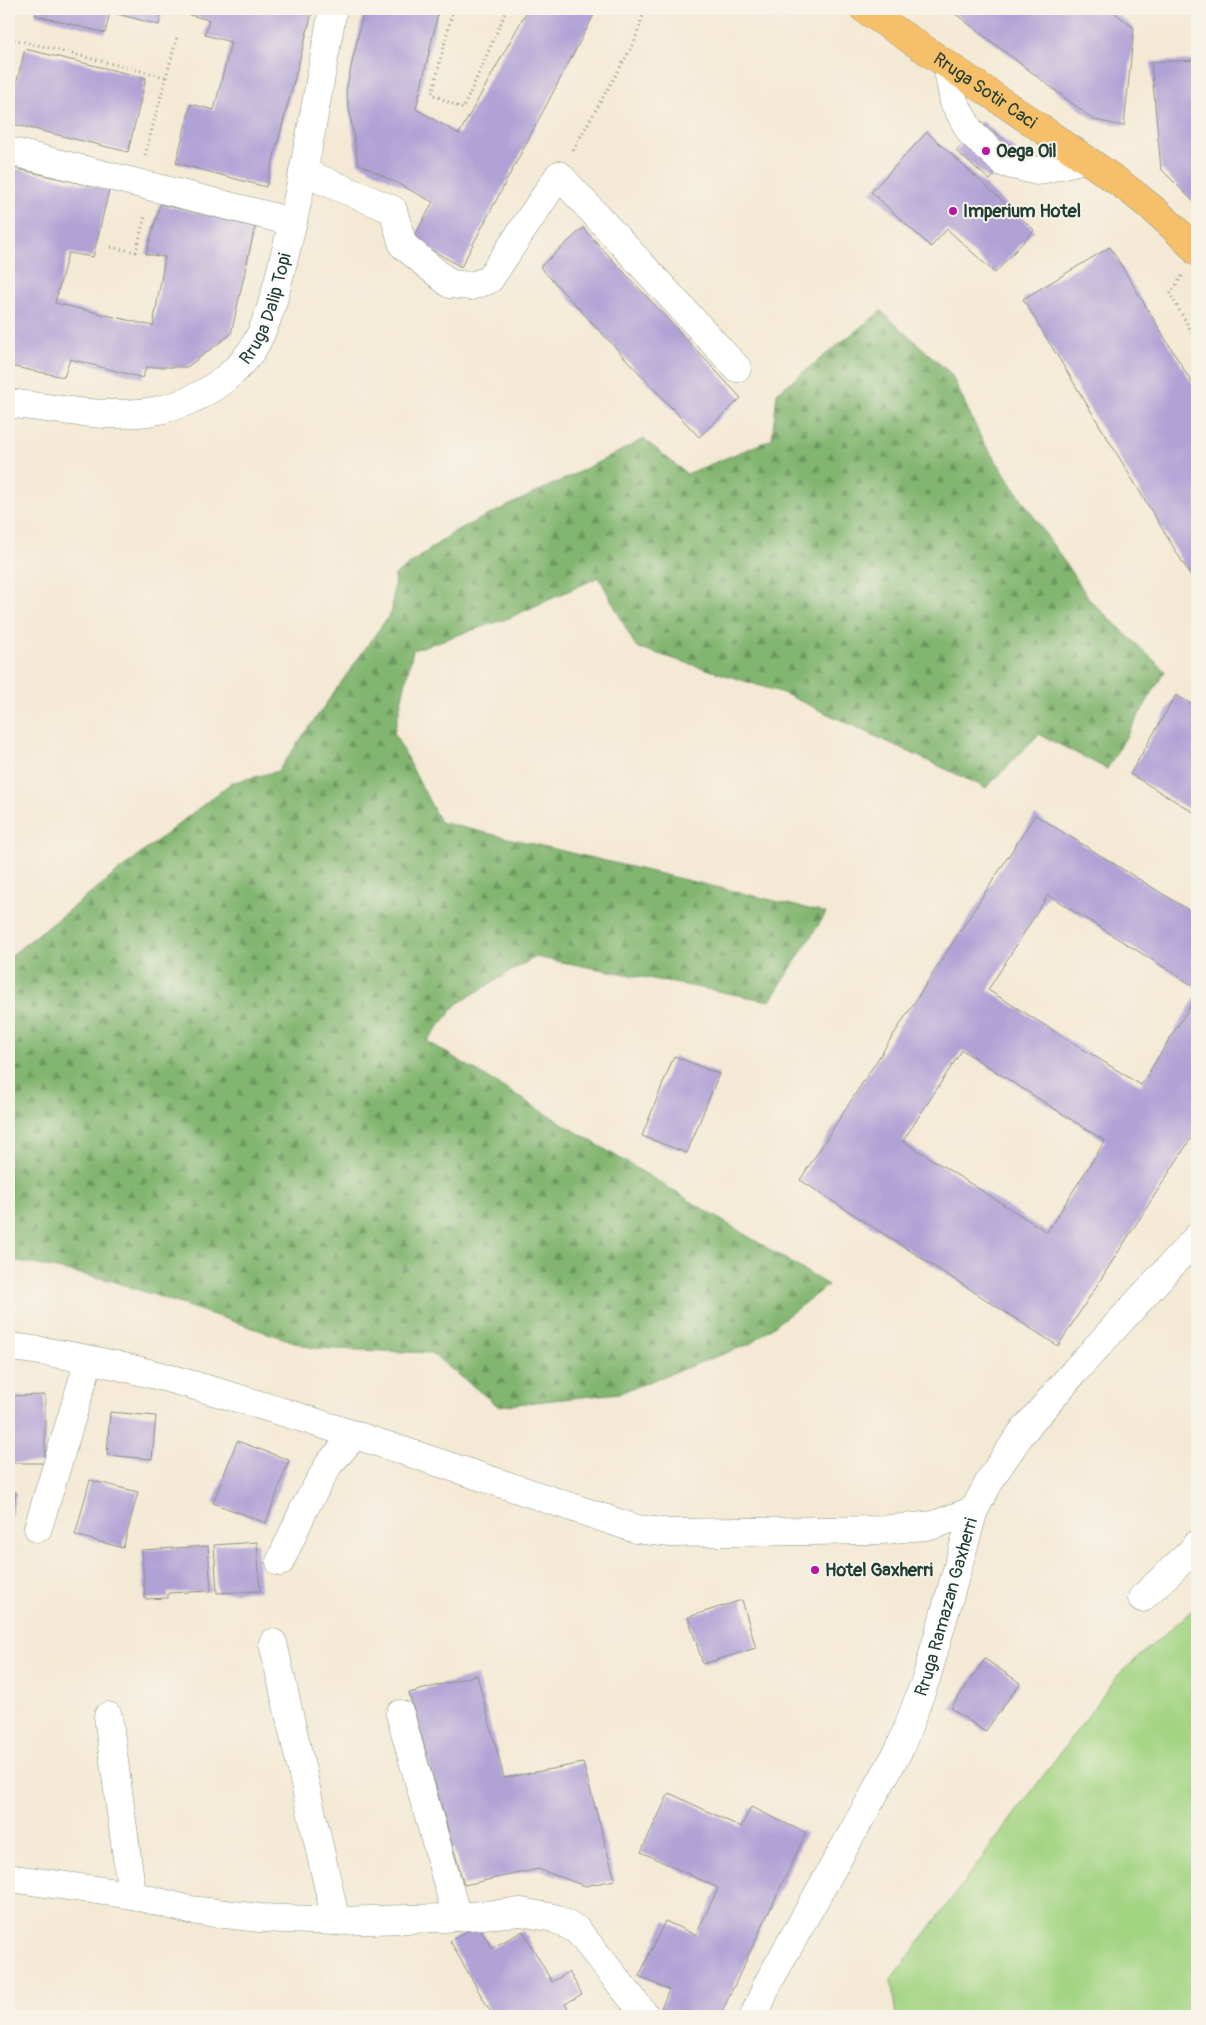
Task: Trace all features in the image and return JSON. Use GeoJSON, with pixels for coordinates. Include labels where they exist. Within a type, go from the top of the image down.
{"type":"FeatureCollection","features":[{"type":"Feature","properties":{"kind":"main road","name":"Rruga Sotir Caci"},"geometry":{"type":"LineString","coordinates":[[864,9],[1085,158],[1148,204],[1181,233],[1191,263]]}},
{"type":"Feature","properties":{"kind":"street","name":"Rruga Dalip Topi"},"geometry":{"type":"LineString","coordinates":[[9,403],[103,415],[134,414],[161,410],[189,400],[215,386],[236,369],[251,351],[262,332],[275,292],[293,222],[333,9]]}},
{"type":"Feature","properties":{"kind":"street"},"geometry":{"type":"LineString","coordinates":[[947,64],[954,102],[971,134],[1004,164],[1037,171],[1085,158]]}},
{"type":"Feature","properties":{"kind":"street"},"geometry":{"type":"LineString","coordinates":[[9,151],[293,222]]}},
{"type":"Feature","properties":{"kind":"street"},"geometry":{"type":"LineString","coordinates":[[303,172],[393,210],[403,245],[450,284],[471,286],[489,280],[559,175],[737,368]]}},
{"type":"Feature","properties":{"kind":"street","name":"Rruga Ramazan Gaxherri"},"geometry":{"type":"LineString","coordinates":[[754,2016],[768,1983],[900,1748],[926,1679],[974,1510],[993,1476],[1020,1435],[1074,1372],[1197,1237]]}},
{"type":"Feature","properties":{"kind":"street"},"geometry":{"type":"LineString","coordinates":[[9,1347],[89,1360],[223,1393],[636,1529],[671,1533],[882,1530],[934,1525],[974,1510]]}},
{"type":"Feature","properties":{"kind":"street"},"geometry":{"type":"LineString","coordinates":[[38,1528],[89,1360]]}},
{"type":"Feature","properties":{"kind":"street"},"geometry":{"type":"LineString","coordinates":[[280,1562],[304,1509],[329,1464],[355,1435]]}},
{"type":"Feature","properties":{"kind":"street"},"geometry":{"type":"LineString","coordinates":[[1142,1598],[1197,1544]]}},
{"type":"Feature","properties":{"kind":"street"},"geometry":{"type":"LineString","coordinates":[[273,1644],[336,1921]]}},
{"type":"Feature","properties":{"kind":"street"},"geometry":{"type":"LineString","coordinates":[[400,1714],[457,1917]]}},
{"type":"Feature","properties":{"kind":"street"},"geometry":{"type":"LineString","coordinates":[[108,1716],[132,1896]]}},
{"type":"Feature","properties":{"kind":"street"},"geometry":{"type":"LineString","coordinates":[[9,1878],[132,1896],[190,1910],[260,1918],[336,1921],[457,1917],[520,1912],[554,1918],[577,1930],[646,2016]]}},
{"type":"Feature","properties":{"kind":"path"},"geometry":{"type":"LineString","coordinates":[[452,9],[432,94],[463,109],[507,9]]}},
{"type":"Feature","properties":{"kind":"path"},"geometry":{"type":"LineString","coordinates":[[559,175],[634,43],[645,9]]}},
{"type":"Feature","properties":{"kind":"path"},"geometry":{"type":"LineString","coordinates":[[144,158],[177,37]]}},
{"type":"Feature","properties":{"kind":"path"},"geometry":{"type":"LineString","coordinates":[[9,38],[165,77]]}},
{"type":"Feature","properties":{"kind":"path"},"geometry":{"type":"LineString","coordinates":[[111,247],[136,252],[153,187]]}},
{"type":"Feature","properties":{"kind":"path"},"geometry":{"type":"LineString","coordinates":[[1191,263],[1170,294],[1197,341]]}},
{"type":"Feature","properties":{"kind":"green space"},"geometry":{"type":"Polygon","coordinates":[[[881,311],[951,374],[982,440],[1090,600],[1165,671],[1107,769],[1039,734],[986,788],[783,693],[636,647],[599,577],[509,618],[413,650],[394,733],[440,822],[826,913],[770,1001],[535,957],[458,1003],[427,1041],[828,1285],[750,1344],[619,1393],[498,1406],[431,1353],[313,1348],[109,1280],[9,1259],[9,957],[231,783],[278,771],[392,611],[395,575],[455,531],[644,439],[687,474],[772,439],[777,393],[881,311]]]}},
{"type":"Feature","properties":{"kind":"green space"},"geometry":{"type":"Polygon","coordinates":[[[1197,1606],[1197,2016],[896,2016],[891,1980],[1119,1674],[1197,1606]]]}},
{"type":"Feature","properties":{"kind":"building"},"geometry":{"type":"Polygon","coordinates":[[[37,9],[163,9],[159,25],[110,12],[105,33],[35,15],[37,9]]]}},
{"type":"Feature","properties":{"kind":"building"},"geometry":{"type":"Polygon","coordinates":[[[167,9],[313,9],[266,187],[176,163],[191,104],[214,110],[231,42],[205,35],[209,20],[167,9]]]}},
{"type":"Feature","properties":{"kind":"building"},"geometry":{"type":"Polygon","coordinates":[[[364,9],[439,9],[416,109],[459,134],[528,9],[597,9],[461,267],[413,239],[433,202],[358,163],[346,90],[364,9]]]}},
{"type":"Feature","properties":{"kind":"building"},"geometry":{"type":"Polygon","coordinates":[[[949,9],[1110,9],[1134,28],[1124,126],[1094,120],[949,9]]]}},
{"type":"Feature","properties":{"kind":"building"},"geometry":{"type":"Polygon","coordinates":[[[25,49],[146,78],[128,152],[9,123],[9,113],[25,49]]]}},
{"type":"Feature","properties":{"kind":"building"},"geometry":{"type":"Polygon","coordinates":[[[1197,60],[1197,205],[1161,169],[1151,62],[1197,60]]]}},
{"type":"Feature","properties":{"kind":"building","name":"Oega Oil"},"geometry":{"type":"Polygon","coordinates":[[[982,121],[1016,150],[990,180],[956,151],[982,121]]]}},
{"type":"Feature","properties":{"kind":"building","name":"Imperium Hotel"},"geometry":{"type":"Polygon","coordinates":[[[927,132],[1034,230],[995,273],[947,229],[931,247],[871,192],[927,132]]]}},
{"type":"Feature","properties":{"kind":"building"},"geometry":{"type":"Polygon","coordinates":[[[9,167],[109,190],[93,257],[68,253],[55,303],[153,326],[165,257],[146,254],[160,204],[255,227],[231,334],[187,367],[146,367],[143,378],[70,359],[64,377],[9,366],[9,167]]]}},
{"type":"Feature","properties":{"kind":"building"},"geometry":{"type":"Polygon","coordinates":[[[583,228],[741,398],[699,437],[540,267],[583,228]]]}},
{"type":"Feature","properties":{"kind":"building"},"geometry":{"type":"Polygon","coordinates":[[[1110,247],[1197,391],[1197,586],[1023,299],[1110,247]]]}},
{"type":"Feature","properties":{"kind":"building"},"geometry":{"type":"Polygon","coordinates":[[[1176,695],[1197,707],[1197,814],[1130,774],[1176,695]]]}},
{"type":"Feature","properties":{"kind":"building"},"geometry":{"type":"Polygon","coordinates":[[[1035,815],[1197,915],[1197,988],[1048,895],[988,990],[1141,1085],[1197,995],[1197,1129],[1058,1346],[800,1180],[1035,815]],[[962,1050],[903,1141],[1047,1232],[1105,1141],[962,1050]]]}},
{"type":"Feature","properties":{"kind":"building"},"geometry":{"type":"Polygon","coordinates":[[[674,1056],[719,1074],[687,1153],[642,1136],[674,1056]]]}},
{"type":"Feature","properties":{"kind":"building"},"geometry":{"type":"Polygon","coordinates":[[[45,1395],[45,1463],[9,1463],[9,1396],[45,1395]]]}},
{"type":"Feature","properties":{"kind":"building"},"geometry":{"type":"Polygon","coordinates":[[[110,1412],[156,1416],[152,1459],[107,1455],[110,1412]]]}},
{"type":"Feature","properties":{"kind":"building"},"geometry":{"type":"Polygon","coordinates":[[[237,1441],[289,1460],[266,1523],[213,1503],[237,1441]]]}},
{"type":"Feature","properties":{"kind":"building"},"geometry":{"type":"Polygon","coordinates":[[[90,1480],[138,1492],[123,1548],[75,1535],[90,1480]]]}},
{"type":"Feature","properties":{"kind":"building"},"geometry":{"type":"Polygon","coordinates":[[[9,1491],[16,1492],[10,1523],[9,1523],[9,1491]]]}},
{"type":"Feature","properties":{"kind":"building"},"geometry":{"type":"Polygon","coordinates":[[[257,1542],[260,1591],[217,1593],[214,1545],[257,1542]]]}},
{"type":"Feature","properties":{"kind":"building"},"geometry":{"type":"Polygon","coordinates":[[[208,1546],[211,1591],[168,1593],[168,1598],[145,1599],[142,1550],[208,1546]]]}},
{"type":"Feature","properties":{"kind":"building"},"geometry":{"type":"Polygon","coordinates":[[[742,1600],[756,1648],[703,1664],[688,1617],[742,1600]]]}},
{"type":"Feature","properties":{"kind":"building"},"geometry":{"type":"Polygon","coordinates":[[[985,1659],[1020,1683],[985,1732],[951,1708],[985,1659]]]}},
{"type":"Feature","properties":{"kind":"building"},"geometry":{"type":"Polygon","coordinates":[[[477,1675],[504,1778],[583,1763],[615,1880],[585,1886],[538,1869],[464,1885],[409,1693],[477,1675]]]}},
{"type":"Feature","properties":{"kind":"building"},"geometry":{"type":"Polygon","coordinates":[[[669,1793],[741,1827],[751,1807],[806,1833],[720,2016],[679,2016],[661,2008],[669,1990],[639,1976],[665,1921],[696,1935],[718,1888],[641,1852],[669,1793]]]}},
{"type":"Feature","properties":{"kind":"building"},"geometry":{"type":"Polygon","coordinates":[[[478,1925],[492,1948],[523,1931],[552,1982],[569,1972],[582,1994],[565,2004],[571,2013],[566,2016],[493,2016],[450,1941],[478,1925]]]}},
{"type":"Feature","properties":{"kind":"place","name":"Oega Oil"},"geometry":{"type":"Point","coordinates":[986,151]}},
{"type":"Feature","properties":{"kind":"place","name":"Imperium Hotel"},"geometry":{"type":"Point","coordinates":[953,211]}},
{"type":"Feature","properties":{"kind":"place","name":"Hotel Gaxherri"},"geometry":{"type":"Point","coordinates":[815,1570]}}]}
